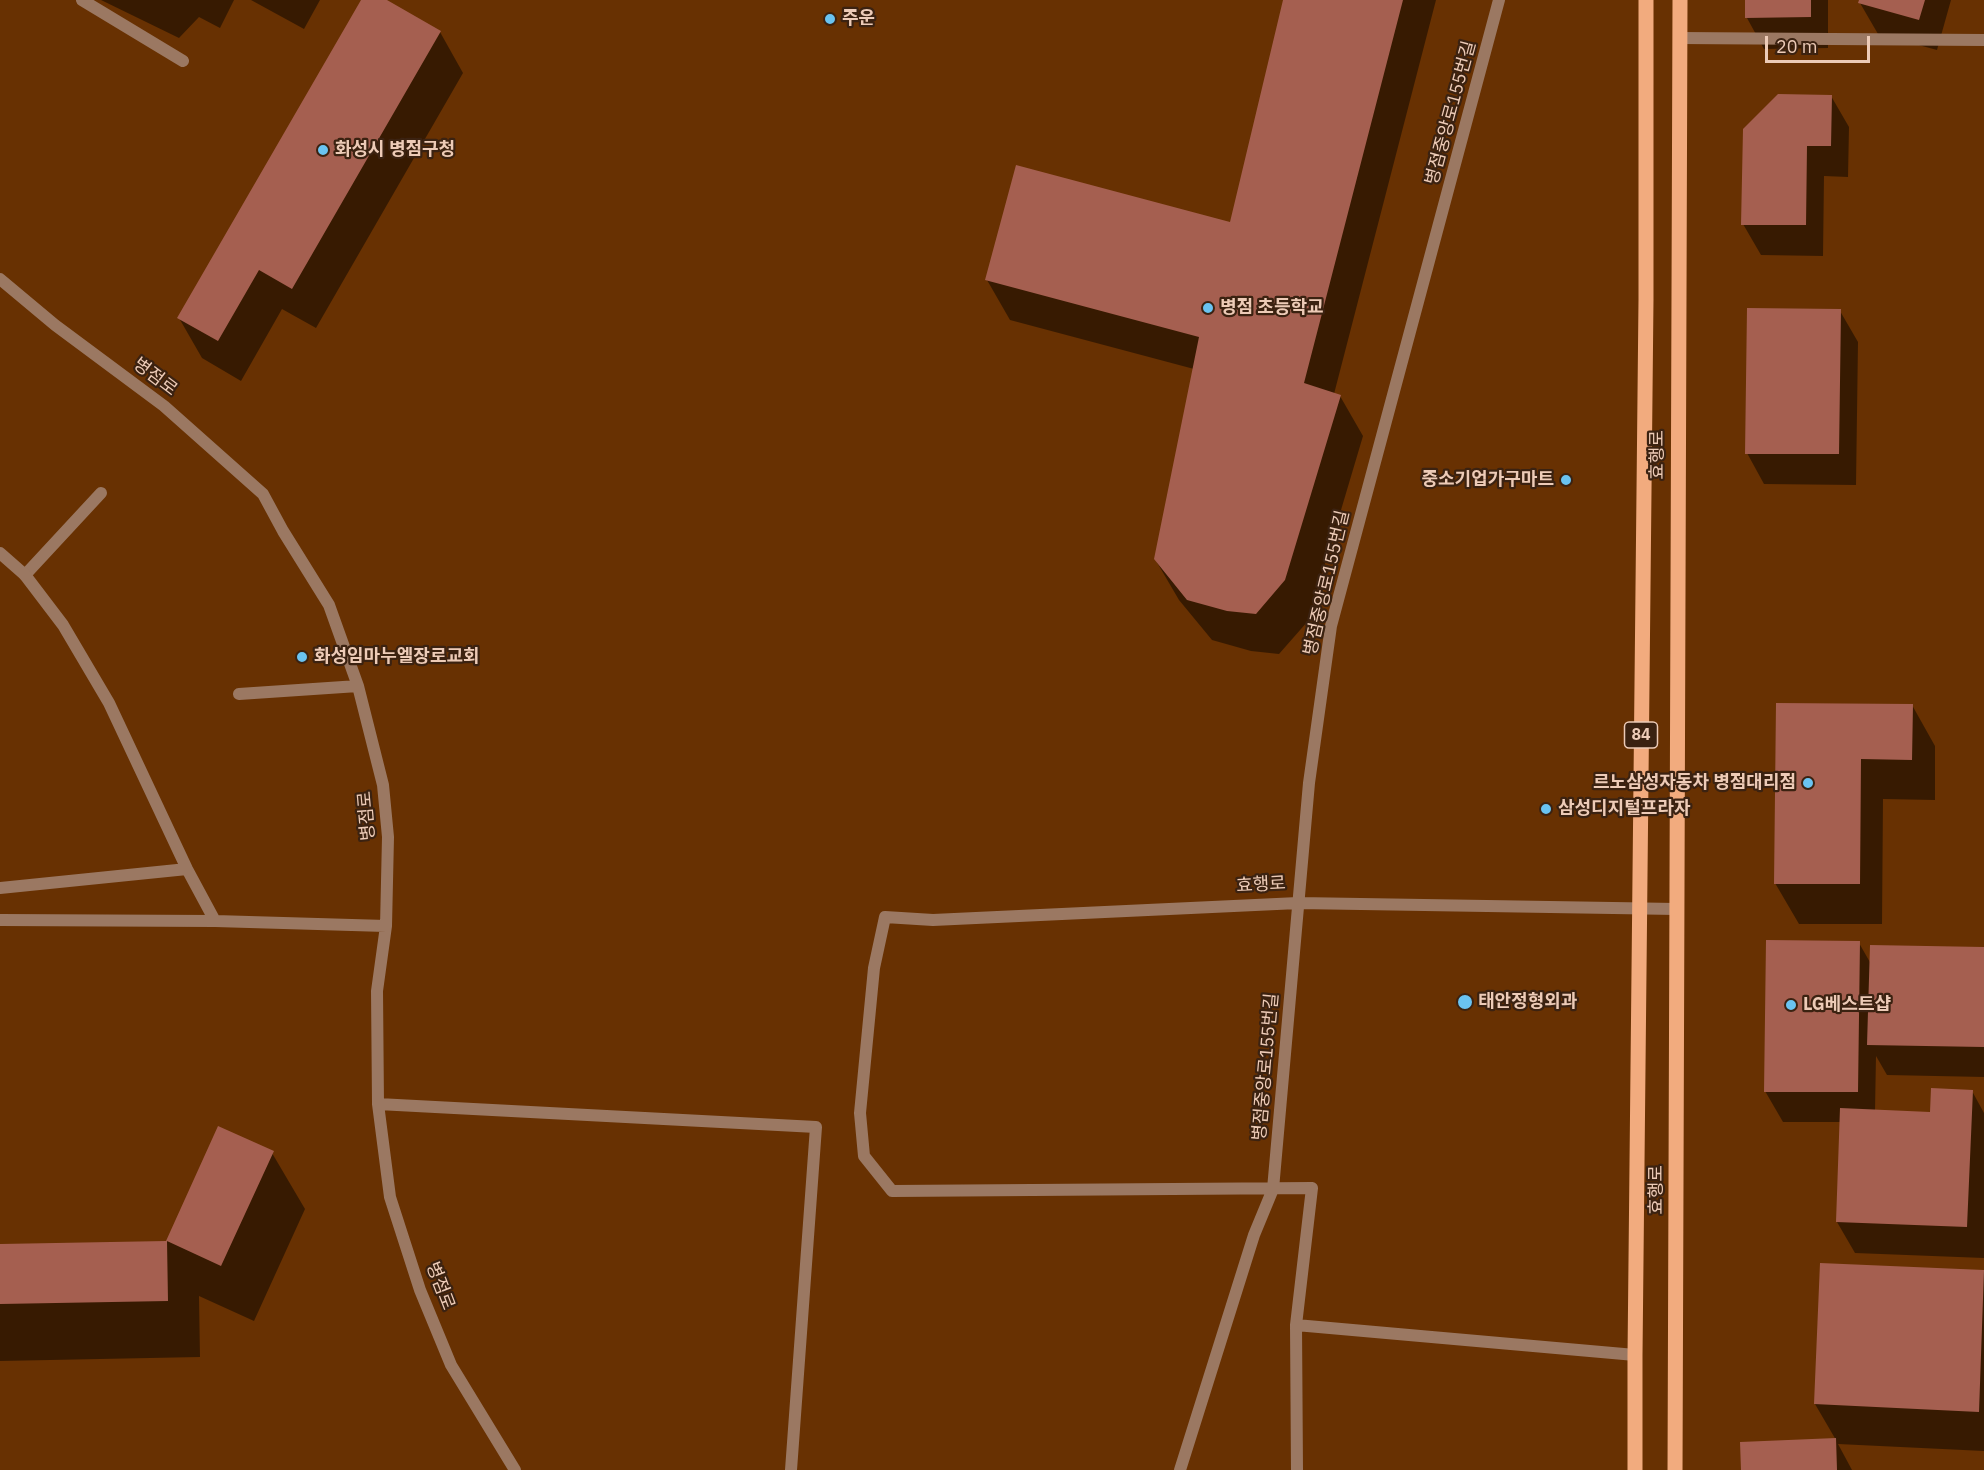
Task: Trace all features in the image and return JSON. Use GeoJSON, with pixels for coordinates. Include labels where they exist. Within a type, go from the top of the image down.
{"type":"FeatureCollection","features":[{"type":"Feature","properties":{"kind":"main road","name":"효행로"},"geometry":{"type":"LineString","coordinates":[[1635,1470],[1646,299],[1646,0]]}},
{"type":"Feature","properties":{"kind":"main road","name":"효행로"},"geometry":{"type":"LineString","coordinates":[[1675,1470],[1680,0]]}},
{"type":"Feature","properties":{"kind":"street"},"geometry":{"type":"LineString","coordinates":[[82,0],[183,62]]}},
{"type":"Feature","properties":{"kind":"street","name":"병점중앙로155번길"},"geometry":{"type":"LineString","coordinates":[[1180,1470],[1254,1235],[1273,1190],[1309,783],[1331,626],[1499,0]]}},
{"type":"Feature","properties":{"kind":"street"},"geometry":{"type":"LineString","coordinates":[[1679,38],[1984,40]]}},
{"type":"Feature","properties":{"kind":"street","name":"병점로"},"geometry":{"type":"LineString","coordinates":[[0,279],[55,325],[164,406],[263,494],[329,605],[358,686],[383,785],[388,837],[386,926],[377,991],[378,1104],[390,1197],[420,1290],[451,1365],[515,1470]]}},
{"type":"Feature","properties":{"kind":"street"},"geometry":{"type":"LineString","coordinates":[[25,575],[102,493]]}},
{"type":"Feature","properties":{"kind":"street"},"geometry":{"type":"LineString","coordinates":[[0,553],[25,575],[63,625],[109,703],[187,869],[215,921]]}},
{"type":"Feature","properties":{"kind":"street"},"geometry":{"type":"LineString","coordinates":[[238,694],[358,686]]}},
{"type":"Feature","properties":{"kind":"street"},"geometry":{"type":"LineString","coordinates":[[0,888],[187,869]]}},
{"type":"Feature","properties":{"kind":"street","name":"효행로"},"geometry":{"type":"LineString","coordinates":[[1273,1190],[892,1191],[864,1156],[860,1113],[874,968],[885,917],[933,920],[1298,903],[1676,909]]}},
{"type":"Feature","properties":{"kind":"street"},"geometry":{"type":"LineString","coordinates":[[0,920],[215,921],[386,926]]}},
{"type":"Feature","properties":{"kind":"street"},"geometry":{"type":"LineString","coordinates":[[378,1104],[816,1127],[790,1470]]}},
{"type":"Feature","properties":{"kind":"street"},"geometry":{"type":"LineString","coordinates":[[1273,1190],[1312,1188],[1296,1325],[1297,1470]]}},
{"type":"Feature","properties":{"kind":"street"},"geometry":{"type":"LineString","coordinates":[[1296,1325],[1635,1355]]}},
{"type":"Feature","properties":{"kind":"building","name":"화성시 병점구청"},"geometry":{"type":"Polygon","coordinates":[[[361,0],[387,0],[441,31],[292,289],[259,270],[218,341],[177,318],[361,0]]]}},
{"type":"Feature","properties":{"kind":"building","name":"병점 초등학교"},"geometry":{"type":"Polygon","coordinates":[[[1283,0],[1403,0],[1304,383],[1341,395],[1285,580],[1256,614],[1227,611],[1187,600],[1154,559],[1199,337],[985,280],[1016,165],[1230,222],[1283,0]]]}},
{"type":"Feature","properties":{"kind":"building"},"geometry":{"type":"Polygon","coordinates":[[[1745,0],[1811,0],[1811,17],[1745,18],[1745,0]]]}},
{"type":"Feature","properties":{"kind":"building"},"geometry":{"type":"Polygon","coordinates":[[[1859,0],[1925,0],[1919,20],[1858,3],[1859,0]]]}},
{"type":"Feature","properties":{"kind":"building"},"geometry":{"type":"Polygon","coordinates":[[[1778,94],[1832,95],[1831,146],[1807,146],[1806,225],[1741,225],[1743,129],[1778,94]]]}},
{"type":"Feature","properties":{"kind":"building"},"geometry":{"type":"Polygon","coordinates":[[[1747,308],[1841,309],[1839,454],[1745,454],[1747,308]]]}},
{"type":"Feature","properties":{"kind":"building"},"geometry":{"type":"Polygon","coordinates":[[[1776,703],[1913,704],[1912,760],[1861,759],[1860,884],[1774,884],[1776,703]]]}},
{"type":"Feature","properties":{"kind":"building"},"geometry":{"type":"Polygon","coordinates":[[[1766,940],[1860,941],[1858,1092],[1764,1092],[1766,940]]]}},
{"type":"Feature","properties":{"kind":"building"},"geometry":{"type":"Polygon","coordinates":[[[1870,945],[1984,947],[1984,1047],[1867,1045],[1870,945]]]}},
{"type":"Feature","properties":{"kind":"building"},"geometry":{"type":"Polygon","coordinates":[[[1931,1088],[1973,1090],[1967,1227],[1836,1222],[1840,1108],[1930,1112],[1931,1088]]]}},
{"type":"Feature","properties":{"kind":"building"},"geometry":{"type":"Polygon","coordinates":[[[218,1126],[274,1151],[221,1266],[167,1241],[168,1301],[0,1304],[0,1244],[166,1241],[218,1126]]]}},
{"type":"Feature","properties":{"kind":"building"},"geometry":{"type":"Polygon","coordinates":[[[1820,1263],[1984,1270],[1979,1412],[1814,1404],[1820,1263]]]}},
{"type":"Feature","properties":{"kind":"building"},"geometry":{"type":"Polygon","coordinates":[[[1836,1438],[1837,1470],[1741,1470],[1740,1442],[1836,1438]]]}},
{"type":"Feature","properties":{"kind":"place","name":"주운"},"geometry":{"type":"Point","coordinates":[830,19]}},
{"type":"Feature","properties":{"kind":"place","name":"화성시 병점구청"},"geometry":{"type":"Point","coordinates":[323,150]}},
{"type":"Feature","properties":{"kind":"place","name":"병점 초등학교"},"geometry":{"type":"Point","coordinates":[1208,308]}},
{"type":"Feature","properties":{"kind":"place","name":"중소기업가구마트"},"geometry":{"type":"Point","coordinates":[1566,480]}},
{"type":"Feature","properties":{"kind":"place","name":"화성임마누엘장로교회"},"geometry":{"type":"Point","coordinates":[302,657]}},
{"type":"Feature","properties":{"kind":"place","name":"르노삼성자동차 병점대리점"},"geometry":{"type":"Point","coordinates":[1808,783]}},
{"type":"Feature","properties":{"kind":"place","name":"삼성디지털프라자"},"geometry":{"type":"Point","coordinates":[1546,809]}},
{"type":"Feature","properties":{"kind":"place","name":"태안정형외과"},"geometry":{"type":"Point","coordinates":[1465,1002]}},
{"type":"Feature","properties":{"kind":"place","name":"LG베스트샵"},"geometry":{"type":"Point","coordinates":[1791,1005]}}]}
